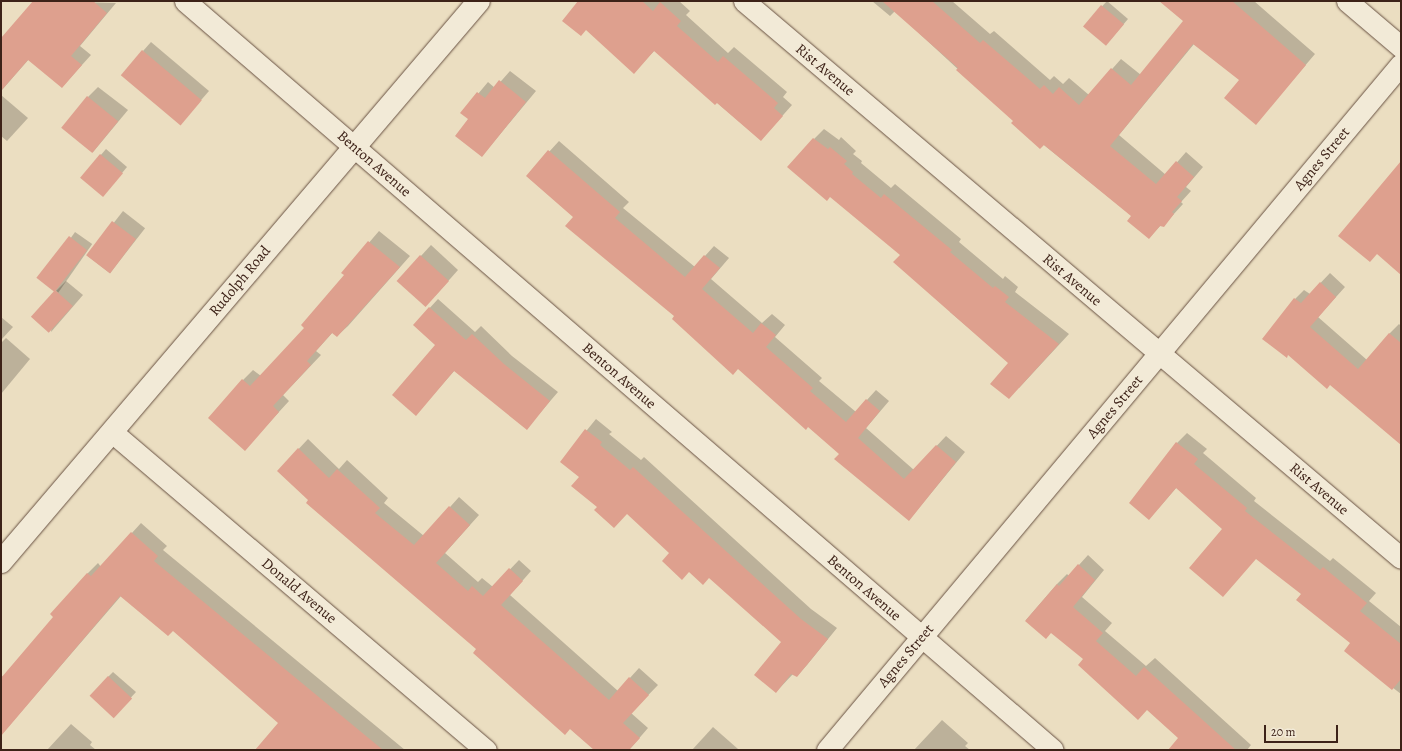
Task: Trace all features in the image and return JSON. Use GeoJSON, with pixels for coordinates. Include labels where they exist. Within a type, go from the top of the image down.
{"type":"FeatureCollection","features":[{"type":"Feature","properties":{"kind":"street","name":"Benton Avenue"},"geometry":{"type":"LineString","coordinates":[[185,1],[921,638],[1053,750]]}},
{"type":"Feature","properties":{"kind":"street","name":"Rudolph Road"},"geometry":{"type":"LineString","coordinates":[[1,562],[479,1]]}},
{"type":"Feature","properties":{"kind":"street","name":"Rist Avenue"},"geometry":{"type":"LineString","coordinates":[[744,1],[1401,558]]}},
{"type":"Feature","properties":{"kind":"street"},"geometry":{"type":"LineString","coordinates":[[1347,1],[1401,47]]}},
{"type":"Feature","properties":{"kind":"street","name":"Agnes Street"},"geometry":{"type":"LineString","coordinates":[[827,750],[1401,64]]}},
{"type":"Feature","properties":{"kind":"street","name":"Donald Avenue"},"geometry":{"type":"LineString","coordinates":[[112,432],[486,750]]}},
{"type":"Feature","properties":{"kind":"building"},"geometry":{"type":"Polygon","coordinates":[[[33,1],[93,1],[107,13],[71,56],[82,65],[62,88],[28,60],[1,91],[1,38],[33,1]]]}},
{"type":"Feature","properties":{"kind":"building"},"geometry":{"type":"Polygon","coordinates":[[[578,1],[642,1],[653,11],[660,2],[681,21],[677,26],[718,62],[723,56],[778,103],[774,108],[783,116],[761,141],[717,103],[715,105],[654,51],[634,74],[586,30],[581,36],[562,21],[578,1]]]}},
{"type":"Feature","properties":{"kind":"building"},"geometry":{"type":"Polygon","coordinates":[[[882,1],[932,1],[980,43],[983,40],[1040,89],[1044,85],[1053,94],[1059,87],[1079,105],[1111,68],[1131,85],[1183,21],[1159,1],[1232,1],[1306,65],[1256,125],[1224,98],[1239,80],[1193,44],[1110,146],[1156,184],[1176,161],[1194,177],[1177,197],[1182,201],[1172,212],[1174,214],[1164,227],[1160,226],[1149,239],[1127,221],[1131,216],[1044,145],[1040,149],[1011,123],[1013,121],[956,70],[958,68],[882,1]]]}},
{"type":"Feature","properties":{"kind":"building"},"geometry":{"type":"Polygon","coordinates":[[[1101,5],[1124,24],[1106,46],[1083,26],[1101,5]]]}},
{"type":"Feature","properties":{"kind":"building"},"geometry":{"type":"Polygon","coordinates":[[[142,50],[202,100],[181,125],[121,75],[142,50]]]}},
{"type":"Feature","properties":{"kind":"building"},"geometry":{"type":"Polygon","coordinates":[[[499,80],[526,102],[482,157],[455,136],[468,119],[460,113],[477,92],[485,98],[499,80]]]}},
{"type":"Feature","properties":{"kind":"building"},"geometry":{"type":"Polygon","coordinates":[[[87,96],[118,121],[92,153],[61,128],[87,96]]]}},
{"type":"Feature","properties":{"kind":"building"},"geometry":{"type":"Polygon","coordinates":[[[813,138],[828,149],[830,147],[847,161],[844,164],[853,172],[852,174],[881,198],[884,194],[952,250],[950,252],[993,288],[995,286],[1009,297],[1005,302],[1059,344],[1009,399],[990,384],[1008,363],[893,262],[900,255],[830,197],[827,201],[787,167],[813,138]]]}},
{"type":"Feature","properties":{"kind":"building"},"geometry":{"type":"Polygon","coordinates":[[[548,150],[620,212],[615,218],[685,277],[704,255],[720,268],[702,289],[753,333],[761,323],[776,335],[766,347],[813,388],[810,391],[846,422],[866,399],[880,411],[858,438],[904,479],[936,445],[956,462],[909,521],[834,459],[839,454],[808,427],[806,430],[738,369],[733,375],[672,319],[674,316],[565,226],[573,217],[526,176],[548,150]]]}},
{"type":"Feature","properties":{"kind":"building"},"geometry":{"type":"Polygon","coordinates":[[[100,154],[123,173],[103,197],[80,178],[100,154]]]}},
{"type":"Feature","properties":{"kind":"building"},"geometry":{"type":"Polygon","coordinates":[[[1401,161],[1401,275],[1377,254],[1370,262],[1338,236],[1401,161]]]}},
{"type":"Feature","properties":{"kind":"building"},"geometry":{"type":"Polygon","coordinates":[[[112,221],[136,239],[110,273],[86,255],[112,221]]]}},
{"type":"Feature","properties":{"kind":"building"},"geometry":{"type":"Polygon","coordinates":[[[69,236],[87,250],[54,292],[36,278],[69,236]]]}},
{"type":"Feature","properties":{"kind":"building"},"geometry":{"type":"Polygon","coordinates":[[[368,241],[400,267],[337,337],[332,333],[307,361],[311,365],[273,406],[279,412],[245,451],[208,418],[242,379],[250,386],[304,328],[301,325],[344,275],[341,273],[368,241]]]}},
{"type":"Feature","properties":{"kind":"building"},"geometry":{"type":"Polygon","coordinates":[[[420,255],[449,281],[426,307],[397,281],[420,255]]]}},
{"type":"Feature","properties":{"kind":"building"},"geometry":{"type":"Polygon","coordinates":[[[1320,282],[1336,297],[1310,327],[1358,369],[1389,333],[1401,343],[1401,445],[1330,385],[1327,389],[1288,355],[1287,358],[1262,339],[1294,298],[1301,303],[1320,282]]]}},
{"type":"Feature","properties":{"kind":"building"},"geometry":{"type":"Polygon","coordinates":[[[55,290],[73,306],[49,333],[31,317],[55,290]]]}},
{"type":"Feature","properties":{"kind":"building"},"geometry":{"type":"Polygon","coordinates":[[[429,307],[466,340],[472,334],[504,364],[550,401],[527,430],[454,371],[416,416],[392,395],[435,345],[413,325],[429,307]]]}},
{"type":"Feature","properties":{"kind":"building"},"geometry":{"type":"Polygon","coordinates":[[[585,429],[602,442],[600,445],[630,470],[633,467],[801,619],[828,639],[797,677],[791,674],[776,693],[754,675],[781,642],[709,578],[703,585],[689,572],[682,580],[662,561],[669,553],[627,514],[614,528],[594,510],[597,507],[571,486],[579,477],[560,462],[585,429]]]}},
{"type":"Feature","properties":{"kind":"building"},"geometry":{"type":"Polygon","coordinates":[[[1176,442],[1198,459],[1194,464],[1247,508],[1245,511],[1320,570],[1323,567],[1367,603],[1360,611],[1401,644],[1401,679],[1392,690],[1344,651],[1350,643],[1296,600],[1301,594],[1256,559],[1223,597],[1189,568],[1222,529],[1176,488],[1149,520],[1129,503],[1176,442]]]}},
{"type":"Feature","properties":{"kind":"building"},"geometry":{"type":"Polygon","coordinates":[[[298,448],[329,478],[337,469],[380,508],[375,513],[414,545],[449,506],[470,525],[436,563],[468,591],[472,586],[483,596],[509,568],[523,581],[501,605],[609,700],[629,677],[649,695],[623,723],[640,738],[629,750],[594,750],[570,729],[565,735],[473,653],[476,649],[306,503],[308,500],[277,471],[298,448]]]}},
{"type":"Feature","properties":{"kind":"building"},"geometry":{"type":"Polygon","coordinates":[[[131,532],[158,556],[154,561],[383,750],[255,750],[278,723],[173,631],[168,636],[120,596],[1,736],[1,678],[53,617],[50,614],[87,573],[91,576],[131,532]]]}},
{"type":"Feature","properties":{"kind":"building"},"geometry":{"type":"Polygon","coordinates":[[[1078,564],[1095,580],[1073,607],[1103,633],[1096,641],[1136,676],[1144,667],[1236,750],[1168,750],[1178,738],[1147,710],[1138,720],[1078,665],[1083,659],[1051,633],[1046,639],[1025,621],[1057,584],[1059,586],[1078,564]]]}},
{"type":"Feature","properties":{"kind":"building"},"geometry":{"type":"Polygon","coordinates":[[[108,676],[132,699],[114,718],[90,696],[108,676]]]}}]}
